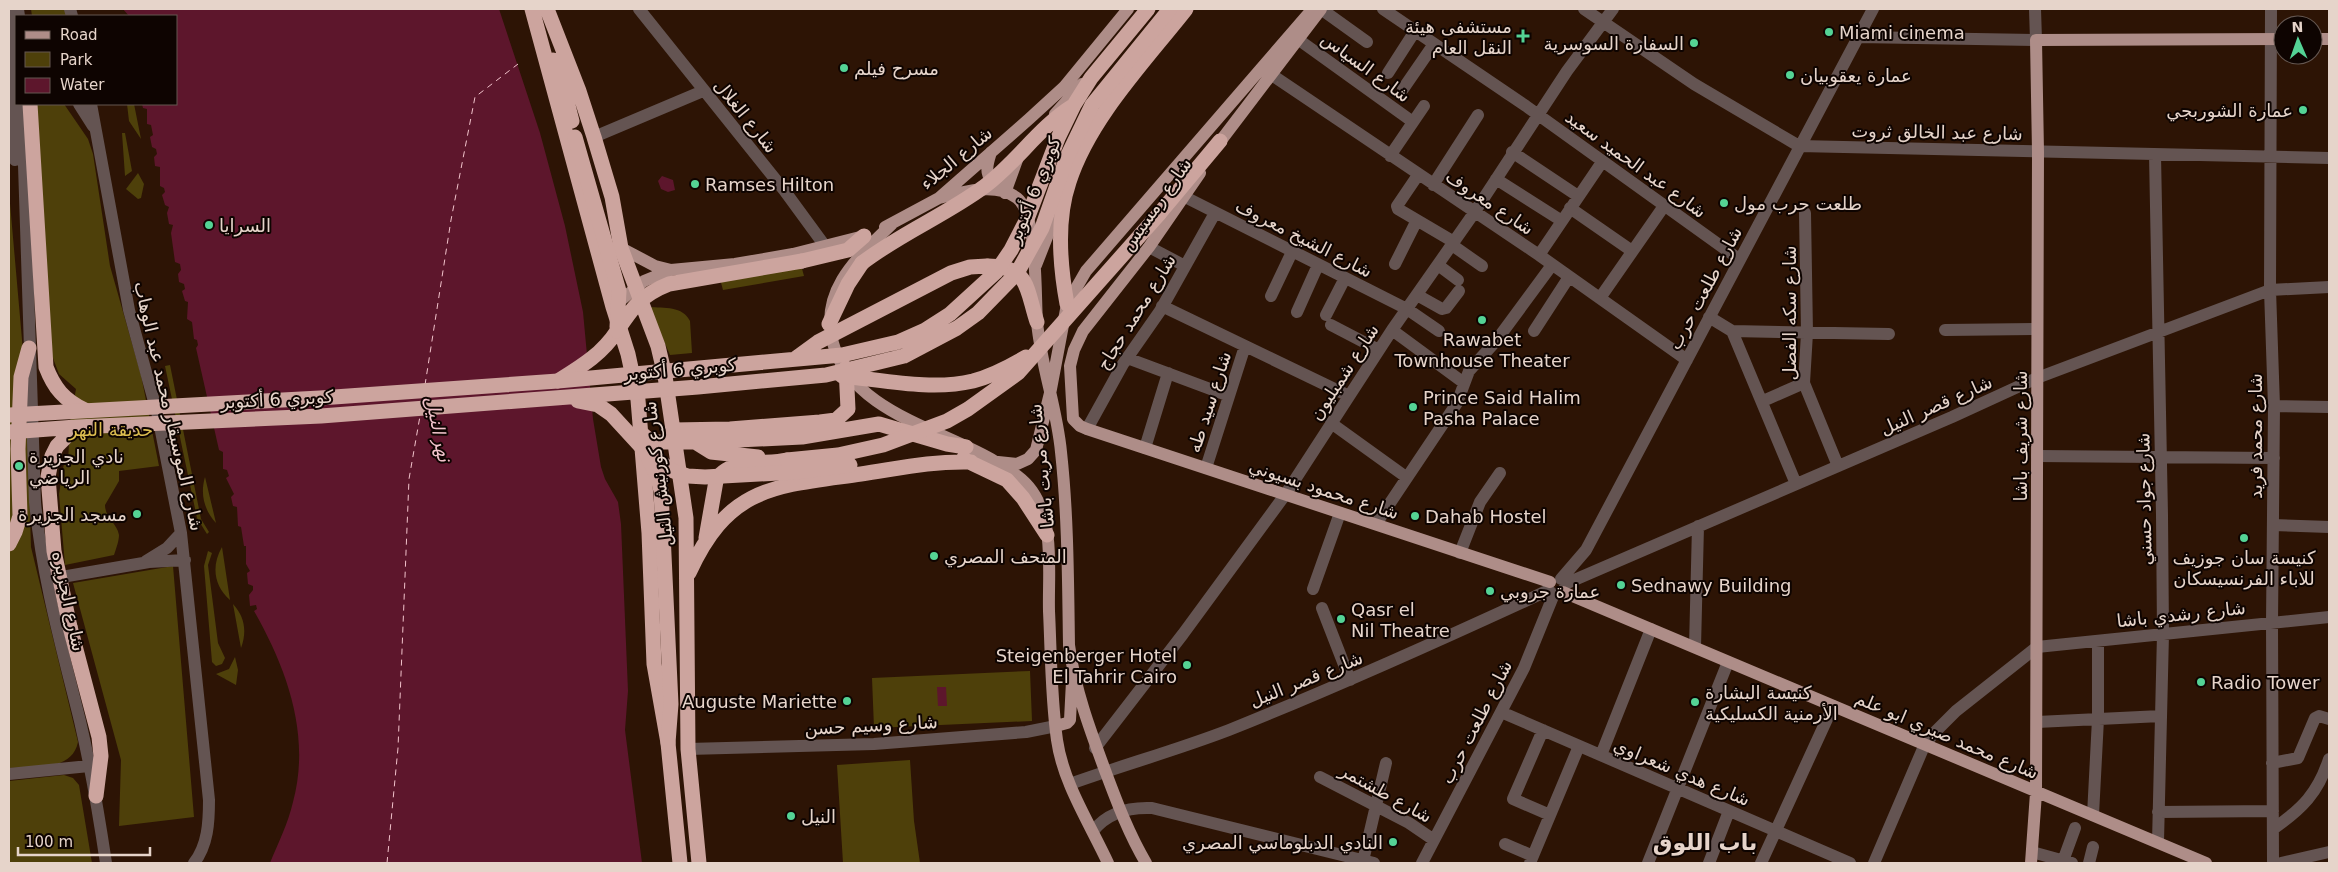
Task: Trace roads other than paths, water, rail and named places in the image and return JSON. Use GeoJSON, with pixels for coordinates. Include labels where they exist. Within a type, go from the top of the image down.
{"type":"FeatureCollection","features":[{"type":"Feature","properties":{"kind":"highway","name":"شارع كورنيش النيل"},"geometry":{"type":"LineString","coordinates":[[532,9],[550,81],[613,307],[628,354],[638,400],[646,500],[654,664],[668,743],[680,863]]}},
{"type":"Feature","properties":{"kind":"highway","name":"شارع كورنيش النيل"},"geometry":{"type":"LineString","coordinates":[[547,9],[594,137],[612,197],[620,244],[658,346],[686,518],[688,750],[699,863]]}},
{"type":"Feature","properties":{"kind":"highway","name":"كوبري 6 أكتوبر"},"geometry":{"type":"LineString","coordinates":[[9,415],[320,398],[558,381],[842,354],[898,342],[925,330],[950,314],[973,296],[996,272],[1011,250],[1027,219],[1058,138],[1074,105],[1091,78],[1148,9]]}},
{"type":"Feature","properties":{"kind":"highway","name":"كوبري 6 أكتوبر"},"geometry":{"type":"LineString","coordinates":[[9,432],[76,427],[321,416],[563,398],[826,375],[904,356],[957,328],[997,295],[1017,273],[1030,253],[1042,228],[1067,157],[1092,105],[1170,9]]}},
{"type":"Feature","properties":{"kind":"highway"},"geometry":{"type":"LineString","coordinates":[[1067,304],[1062,280],[1062,241],[1063,215],[1068,183],[1098,123],[1186,9]]}},
{"type":"Feature","properties":{"kind":"highway"},"geometry":{"type":"LineString","coordinates":[[541,39],[552,57],[562,82],[575,137],[619,291],[620,307],[617,331]]}},
{"type":"Feature","properties":{"kind":"highway"},"geometry":{"type":"LineString","coordinates":[[30,105],[45,352],[48,374],[60,393],[71,403],[85,410]]}},
{"type":"Feature","properties":{"kind":"highway"},"geometry":{"type":"LineString","coordinates":[[829,324],[848,284],[862,263],[896,238],[985,186],[1008,167],[1052,120],[1074,105]]}},
{"type":"Feature","properties":{"kind":"highway"},"geometry":{"type":"LineString","coordinates":[[705,542],[716,481],[720,473],[726,468],[860,451],[903,439],[940,424],[968,409],[998,389],[1040,350],[1220,141]]}},
{"type":"Feature","properties":{"kind":"highway"},"geometry":{"type":"LineString","coordinates":[[558,381],[595,357],[607,346],[640,299],[651,291],[669,284],[802,261],[848,250],[864,236]]}},
{"type":"Feature","properties":{"kind":"highway"},"geometry":{"type":"LineString","coordinates":[[597,249],[604,257],[609,256],[620,244]]}},
{"type":"Feature","properties":{"kind":"highway"},"geometry":{"type":"LineString","coordinates":[[794,358],[818,342],[951,273],[970,267],[999,266],[1018,272],[1028,288],[1037,322]]}},
{"type":"Feature","properties":{"kind":"highway"},"geometry":{"type":"LineString","coordinates":[[9,544],[20,516],[21,377],[29,344]]}},
{"type":"Feature","properties":{"kind":"highway"},"geometry":{"type":"LineString","coordinates":[[826,375],[914,383],[956,383],[972,381],[996,373],[1040,350]]}},
{"type":"Feature","properties":{"kind":"highway"},"geometry":{"type":"LineString","coordinates":[[641,433],[649,440],[657,442],[674,436],[836,420],[848,409],[846,368]]}},
{"type":"Feature","properties":{"kind":"highway"},"geometry":{"type":"LineString","coordinates":[[563,398],[598,406],[619,422],[645,451],[672,470],[688,476],[705,477],[796,472],[928,456],[961,458],[1007,480],[1027,503],[1047,535]]}},
{"type":"Feature","properties":{"kind":"highway"},"geometry":{"type":"LineString","coordinates":[[695,442],[802,437],[879,424],[947,444],[966,447]]}},
{"type":"Feature","properties":{"kind":"highway"},"geometry":{"type":"LineString","coordinates":[[76,427],[57,446],[52,456],[48,477],[54,551],[70,627],[99,737],[101,756],[96,796]]}},
{"type":"Feature","properties":{"kind":"highway"},"geometry":{"type":"LineString","coordinates":[[674,436],[695,442],[711,452],[787,460]]}},
{"type":"Feature","properties":{"kind":"highway"},"geometry":{"type":"LineString","coordinates":[[645,451],[658,478],[661,491],[671,704],[668,743]]}},
{"type":"Feature","properties":{"kind":"highway"},"geometry":{"type":"LineString","coordinates":[[688,577],[705,542],[720,521],[737,505],[770,490],[811,479],[862,473],[911,464],[942,461],[971,462]]}},
{"type":"Feature","properties":{"kind":"highway"},"geometry":{"type":"LineString","coordinates":[[646,500],[663,501],[675,508],[686,518]]}},
{"type":"Feature","properties":{"kind":"main road","name":"شارع الجلاء"},"geometry":{"type":"LineString","coordinates":[[613,307],[635,287],[653,276],[671,270],[736,264],[864,236],[892,224],[939,198],[1064,87],[1128,9]]}},
{"type":"Feature","properties":{"kind":"main road"},"geometry":{"type":"LineString","coordinates":[[939,198],[982,190],[1005,193],[1010,175],[1024,147],[1144,9]]}},
{"type":"Feature","properties":{"kind":"main road","name":"شارع رمسيس"},"geometry":{"type":"LineString","coordinates":[[1087,429],[1080,426],[1073,419],[1070,366],[1074,350],[1096,311],[1149,247],[1185,197],[1220,141],[1299,40],[1314,10]]}},
{"type":"Feature","properties":{"kind":"main road","name":"شارع رمسيس"},"geometry":{"type":"LineString","coordinates":[[993,461],[1017,464],[1028,459],[1036,450],[1051,389],[1067,304],[1086,271],[1314,10]]}},
{"type":"Feature","properties":{"kind":"main road"},"geometry":{"type":"LineString","coordinates":[[2036,40],[2273,39]]}},
{"type":"Feature","properties":{"kind":"main road","name":"شارع شريف باشا"},"geometry":{"type":"LineString","coordinates":[[2031,858],[2036,793],[2037,722],[2038,152],[2036,40]]}},
{"type":"Feature","properties":{"kind":"main road"},"geometry":{"type":"LineString","coordinates":[[991,152],[987,168],[989,178],[992,181],[999,181],[1010,175]]}},
{"type":"Feature","properties":{"kind":"main road"},"geometry":{"type":"LineString","coordinates":[[1034,270],[1068,183]]}},
{"type":"Feature","properties":{"kind":"main road","name":"شارع مريت باشا"},"geometry":{"type":"LineString","coordinates":[[1005,193],[1017,198],[1026,212],[1034,270],[1037,322],[1051,389],[1061,451],[1069,645],[1073,672],[1095,748],[1131,838],[1146,863]]}},
{"type":"Feature","properties":{"kind":"main road"},"geometry":{"type":"LineString","coordinates":[[829,324],[837,288],[854,262],[892,224]]}},
{"type":"Feature","properties":{"kind":"main road","name":"شارع الجلاء"},"geometry":{"type":"LineString","coordinates":[[620,244],[655,266],[671,270]]}},
{"type":"Feature","properties":{"kind":"main road","name":"شارع مريت باشا"},"geometry":{"type":"LineString","coordinates":[[829,324],[833,345],[846,368],[864,392],[880,405],[993,461],[1018,477],[1033,492],[1042,513],[1047,535],[1058,749],[1070,784],[1108,863]]}},
{"type":"Feature","properties":{"kind":"main road","name":"شارع محمود بسيوني"},"geometry":{"type":"LineString","coordinates":[[1087,429],[1460,552],[1557,587]]}},
{"type":"Feature","properties":{"kind":"main road","name":"شارع محمد صبري ابو علم"},"geometry":{"type":"LineString","coordinates":[[1557,587],[2036,793],[2206,863]]}},
{"type":"Feature","properties":{"kind":"main road"},"geometry":{"type":"LineString","coordinates":[[1056,726],[1067,724],[1070,720],[1073,672]]}},
{"type":"Feature","properties":{"kind":"street","name":"شارع الغلال"},"geometry":{"type":"LineString","coordinates":[[639,9],[784,190],[825,246]]}},
{"type":"Feature","properties":{"kind":"street","name":"شارع عبد الحميد سعيد"},"geometry":{"type":"LineString","coordinates":[[1384,9],[1538,115],[1739,259]]}},
{"type":"Feature","properties":{"kind":"street","name":"شارع عبد الخالق ثروت"},"geometry":{"type":"LineString","coordinates":[[1584,9],[1694,84],[1799,146],[2329,158]]}},
{"type":"Feature","properties":{"kind":"street","name":"شارع شمبليون"},"geometry":{"type":"LineString","coordinates":[[1095,748],[1183,634],[1285,494],[1392,330],[1474,213],[1512,152],[1613,9]]}},
{"type":"Feature","properties":{"kind":"street","name":"شارع طلعت حرب"},"geometry":{"type":"LineString","coordinates":[[1422,863],[1524,668],[1557,587],[1586,550],[1799,146],[1874,9]]}},
{"type":"Feature","properties":{"kind":"street","name":"شارع شريف باشا"},"geometry":{"type":"LineString","coordinates":[[2036,9],[2036,40]]}},
{"type":"Feature","properties":{"kind":"street"},"geometry":{"type":"LineString","coordinates":[[1314,10],[1367,42]]}},
{"type":"Feature","properties":{"kind":"street"},"geometry":{"type":"LineString","coordinates":[[1388,73],[1415,31]]}},
{"type":"Feature","properties":{"kind":"street"},"geometry":{"type":"LineString","coordinates":[[1858,37],[2036,40]]}},
{"type":"Feature","properties":{"kind":"street","name":"شارع السياس"},"geometry":{"type":"LineString","coordinates":[[1299,40],[1413,122]]}},
{"type":"Feature","properties":{"kind":"street"},"geometry":{"type":"LineString","coordinates":[[1403,89],[1434,44]]}},
{"type":"Feature","properties":{"kind":"street","name":"شارع محمد فريد"},"geometry":{"type":"LineString","coordinates":[[2273,863],[2272,622],[2274,406],[2270,290],[2271,158],[2276,65]]}},
{"type":"Feature","properties":{"kind":"street","name":"شارع معروف"},"geometry":{"type":"LineString","coordinates":[[1272,75],[1538,255],[1687,360]]}},
{"type":"Feature","properties":{"kind":"street"},"geometry":{"type":"LineString","coordinates":[[594,137],[703,91]]}},
{"type":"Feature","properties":{"kind":"street","name":"شارع الجزيره"},"geometry":{"type":"LineString","coordinates":[[18,105],[21,316],[29,344]]}},
{"type":"Feature","properties":{"kind":"street","name":"شارع الجزيره"},"geometry":{"type":"LineString","coordinates":[[22,105],[35,502],[45,580],[96,796],[106,863]]}},
{"type":"Feature","properties":{"kind":"street"},"geometry":{"type":"LineString","coordinates":[[80,105],[98,134]]}},
{"type":"Feature","properties":{"kind":"street","name":"شارع الموسيقار محمد عبد الوهاب"},"geometry":{"type":"LineString","coordinates":[[91,105],[129,310],[158,416],[185,560],[209,800],[205,839],[194,863]]}},
{"type":"Feature","properties":{"kind":"street"},"geometry":{"type":"LineString","coordinates":[[1390,156],[1424,106]]}},
{"type":"Feature","properties":{"kind":"street"},"geometry":{"type":"LineString","coordinates":[[1433,185],[1478,115]]}},
{"type":"Feature","properties":{"kind":"street"},"geometry":{"type":"LineString","coordinates":[[1512,152],[1578,196]]}},
{"type":"Feature","properties":{"kind":"street","name":"شارع جواد حسني"},"geometry":{"type":"LineString","coordinates":[[2155,155],[2163,634],[2158,842]]}},
{"type":"Feature","properties":{"kind":"street"},"geometry":{"type":"LineString","coordinates":[[1538,255],[1602,162]]}},
{"type":"Feature","properties":{"kind":"street"},"geometry":{"type":"LineString","coordinates":[[1418,175],[1397,207],[1453,244],[1482,266]]}},
{"type":"Feature","properties":{"kind":"street"},"geometry":{"type":"LineString","coordinates":[[1496,179],[1562,221]]}},
{"type":"Feature","properties":{"kind":"street","name":"شارع الشيخ معروف"},"geometry":{"type":"LineString","coordinates":[[1185,197],[1407,309],[1439,331]]}},
{"type":"Feature","properties":{"kind":"street"},"geometry":{"type":"LineString","coordinates":[[1600,298],[1664,206]]}},
{"type":"Feature","properties":{"kind":"street"},"geometry":{"type":"LineString","coordinates":[[1570,208],[1632,251]]}},
{"type":"Feature","properties":{"kind":"street","name":"شارع محمد حجاج"},"geometry":{"type":"LineString","coordinates":[[1087,429],[1127,358],[1162,306],[1215,213]]}},
{"type":"Feature","properties":{"kind":"street","name":"شارع سكه الفضل"},"geometry":{"type":"LineString","coordinates":[[1805,213],[1808,332],[1804,382],[1838,466]]}},
{"type":"Feature","properties":{"kind":"street"},"geometry":{"type":"LineString","coordinates":[[1395,264],[1417,220]]}},
{"type":"Feature","properties":{"kind":"street"},"geometry":{"type":"LineString","coordinates":[[1149,247],[1185,266]]}},
{"type":"Feature","properties":{"kind":"street"},"geometry":{"type":"LineString","coordinates":[[1272,296],[1292,252]]}},
{"type":"Feature","properties":{"kind":"street"},"geometry":{"type":"LineString","coordinates":[[1297,312],[1318,265]]}},
{"type":"Feature","properties":{"kind":"street"},"geometry":{"type":"LineString","coordinates":[[1417,295],[1443,309],[1459,285],[1438,265]]}},
{"type":"Feature","properties":{"kind":"street"},"geometry":{"type":"LineString","coordinates":[[1376,524],[1457,403],[1469,371],[1496,341],[1552,265]]}},
{"type":"Feature","properties":{"kind":"street"},"geometry":{"type":"LineString","coordinates":[[1534,331],[1569,277]]}},
{"type":"Feature","properties":{"kind":"street"},"geometry":{"type":"LineString","coordinates":[[1345,278],[1329,320],[1379,350]]}},
{"type":"Feature","properties":{"kind":"street","name":"شارع قصر النيل"},"geometry":{"type":"LineString","coordinates":[[1070,784],[1228,730],[1412,654],[1557,587],[2037,378],[2270,290],[2329,287]]}},
{"type":"Feature","properties":{"kind":"street"},"geometry":{"type":"LineString","coordinates":[[1162,306],[1350,396]]}},
{"type":"Feature","properties":{"kind":"street"},"geometry":{"type":"LineString","coordinates":[[1709,317],[1732,331],[1888,334]]}},
{"type":"Feature","properties":{"kind":"street"},"geometry":{"type":"LineString","coordinates":[[1945,330],[2038,329]]}},
{"type":"Feature","properties":{"kind":"street"},"geometry":{"type":"LineString","coordinates":[[1392,330],[1464,383]]}},
{"type":"Feature","properties":{"kind":"street"},"geometry":{"type":"LineString","coordinates":[[1732,331],[1763,401],[1796,484]]}},
{"type":"Feature","properties":{"kind":"street","name":"شارع سيد طه"},"geometry":{"type":"LineString","coordinates":[[1206,468],[1245,346]]}},
{"type":"Feature","properties":{"kind":"street"},"geometry":{"type":"LineString","coordinates":[[1127,358],[1229,396]]}},
{"type":"Feature","properties":{"kind":"street"},"geometry":{"type":"LineString","coordinates":[[1145,448],[1168,373]]}},
{"type":"Feature","properties":{"kind":"street"},"geometry":{"type":"LineString","coordinates":[[1763,401],[1804,382]]}},
{"type":"Feature","properties":{"kind":"street"},"geometry":{"type":"LineString","coordinates":[[2274,406],[2329,406]]}},
{"type":"Feature","properties":{"kind":"street"},"geometry":{"type":"LineString","coordinates":[[1331,423],[1406,477]]}},
{"type":"Feature","properties":{"kind":"street"},"geometry":{"type":"LineString","coordinates":[[2037,456],[2274,458]]}},
{"type":"Feature","properties":{"kind":"street"},"geometry":{"type":"LineString","coordinates":[[1460,552],[1480,502],[1500,472]]}},
{"type":"Feature","properties":{"kind":"street"},"geometry":{"type":"LineString","coordinates":[[1313,589],[1340,513]]}},
{"type":"Feature","properties":{"kind":"street"},"geometry":{"type":"LineString","coordinates":[[2273,525],[2329,526]]}},
{"type":"Feature","properties":{"kind":"street"},"geometry":{"type":"LineString","coordinates":[[1695,647],[1698,526]]}},
{"type":"Feature","properties":{"kind":"street"},"geometry":{"type":"LineString","coordinates":[[139,564],[167,548],[181,533]]}},
{"type":"Feature","properties":{"kind":"street"},"geometry":{"type":"LineString","coordinates":[[1586,550],[1590,562],[1601,568]]}},
{"type":"Feature","properties":{"kind":"street"},"geometry":{"type":"LineString","coordinates":[[45,580],[139,564],[185,560]]}},
{"type":"Feature","properties":{"kind":"street"},"geometry":{"type":"LineString","coordinates":[[1322,608],[1350,680]]}},
{"type":"Feature","properties":{"kind":"street","name":"شارع رشدي باشا"},"geometry":{"type":"LineString","coordinates":[[2037,646],[2329,616]]}},
{"type":"Feature","properties":{"kind":"street"},"geometry":{"type":"LineString","coordinates":[[1601,755],[1651,629]]}},
{"type":"Feature","properties":{"kind":"street"},"geometry":{"type":"LineString","coordinates":[[2093,815],[2098,719],[2098,641]]}},
{"type":"Feature","properties":{"kind":"street"},"geometry":{"type":"LineString","coordinates":[[1874,863],[1925,744],[1956,711],[2037,646]]}},
{"type":"Feature","properties":{"kind":"street"},"geometry":{"type":"LineString","coordinates":[[1648,863],[1728,662]]}},
{"type":"Feature","properties":{"kind":"street"},"geometry":{"type":"LineString","coordinates":[[1760,863],[1833,706]]}},
{"type":"Feature","properties":{"kind":"street","name":"شارع هدي شعراوي"},"geometry":{"type":"LineString","coordinates":[[1501,712],[1850,863]]}},
{"type":"Feature","properties":{"kind":"street"},"geometry":{"type":"LineString","coordinates":[[2037,722],[2161,716]]}},
{"type":"Feature","properties":{"kind":"street"},"geometry":{"type":"LineString","coordinates":[[2272,763],[2298,758],[2315,718],[2319,716],[2329,719]]}},
{"type":"Feature","properties":{"kind":"street","name":"شارع وسيم حسن"},"geometry":{"type":"LineString","coordinates":[[688,750],[874,744],[1026,732],[1056,726]]}},
{"type":"Feature","properties":{"kind":"street"},"geometry":{"type":"LineString","coordinates":[[1543,730],[1513,799],[1550,815]]}},
{"type":"Feature","properties":{"kind":"street"},"geometry":{"type":"LineString","coordinates":[[1505,844],[1531,860],[1579,746]]}},
{"type":"Feature","properties":{"kind":"street"},"geometry":{"type":"LineString","coordinates":[[2273,829],[2304,806],[2320,782],[2329,758]]}},
{"type":"Feature","properties":{"kind":"street"},"geometry":{"type":"LineString","coordinates":[[1093,831],[1104,820],[1120,812],[1138,807],[1173,811],[1368,862],[1376,805],[1386,763]]}},
{"type":"Feature","properties":{"kind":"street"},"geometry":{"type":"LineString","coordinates":[[9,774],[89,766]]}},
{"type":"Feature","properties":{"kind":"street","name":"شارع طشتمر"},"geometry":{"type":"LineString","coordinates":[[1320,777],[1376,805],[1434,840]]}},
{"type":"Feature","properties":{"kind":"street"},"geometry":{"type":"LineString","coordinates":[[1709,863],[1729,811]]}},
{"type":"Feature","properties":{"kind":"street"},"geometry":{"type":"LineString","coordinates":[[2158,812],[2273,811]]}},
{"type":"Feature","properties":{"kind":"street"},"geometry":{"type":"LineString","coordinates":[[2031,858],[2068,862],[2075,828]]}},
{"type":"Feature","properties":{"kind":"street"},"geometry":{"type":"LineString","coordinates":[[2088,863],[2093,847]]}},
{"type":"Feature","properties":{"kind":"street"},"geometry":{"type":"LineString","coordinates":[[2281,863],[2329,852]]}},
{"type":"Feature","properties":{"kind":"water","name":"نهر النيل"},"geometry":{"type":"Polygon","coordinates":[[[123,9],[499,9],[540,133],[565,226],[583,312],[593,419],[601,467],[605,479],[618,502],[621,524],[628,691],[625,730],[642,863],[270,863],[286,826],[298,777],[299,752],[293,703],[277,656],[254,611],[257,609],[256,605],[250,606],[249,595],[253,590],[253,586],[248,584],[247,573],[250,571],[246,564],[246,546],[244,546],[241,527],[238,526],[237,507],[233,506],[231,497],[234,494],[226,478],[229,476],[227,470],[223,469],[223,452],[219,450],[196,348],[198,345],[197,340],[194,339],[192,322],[187,319],[188,302],[185,301],[182,291],[185,289],[184,284],[179,282],[180,264],[175,262],[171,233],[173,225],[169,224],[167,213],[169,207],[165,205],[162,195],[165,192],[164,188],[160,186],[160,167],[155,166],[154,157],[157,154],[156,149],[152,147],[150,137],[153,135],[151,125],[147,124],[147,109],[143,108],[142,105],[178,105],[178,15],[128,15],[123,9]]]}},
{"type":"Feature","properties":{"kind":"water"},"geometry":{"type":"Polygon","coordinates":[[[662,176],[673,180],[675,190],[668,192],[661,189],[658,181],[662,176]]]}},
{"type":"Feature","properties":{"kind":"water"},"geometry":{"type":"Polygon","coordinates":[[[937,687],[946,687],[947,706],[938,706],[937,687]]]}},
{"type":"Feature","properties":{"kind":"place","name":"Miami cinema"},"geometry":{"type":"Point","coordinates":[1829,32]}},
{"type":"Feature","properties":{"kind":"place","name":"مستشفى هيئة النقل العام"},"geometry":{"type":"Point","coordinates":[1523,36]}},
{"type":"Feature","properties":{"kind":"place","name":"السفارة السوسرية"},"geometry":{"type":"Point","coordinates":[1694,43]}},
{"type":"Feature","properties":{"kind":"place","name":"مسرح فيلم"},"geometry":{"type":"Point","coordinates":[844,68]}},
{"type":"Feature","properties":{"kind":"place","name":"عمارة يعقوبيان"},"geometry":{"type":"Point","coordinates":[1790,75]}},
{"type":"Feature","properties":{"kind":"place","name":"عمارة الشوربجي"},"geometry":{"type":"Point","coordinates":[2303,110]}},
{"type":"Feature","properties":{"kind":"place","name":"Ramses Hilton"},"geometry":{"type":"Point","coordinates":[695,184]}},
{"type":"Feature","properties":{"kind":"place","name":"طلعت حرب مول"},"geometry":{"type":"Point","coordinates":[1724,203]}},
{"type":"Feature","properties":{"kind":"place","name":"السرايا"},"geometry":{"type":"Point","coordinates":[209,225]}},
{"type":"Feature","properties":{"kind":"place","name":"Rawabet Townhouse Theater"},"geometry":{"type":"Point","coordinates":[1482,320]}},
{"type":"Feature","properties":{"kind":"place","name":"Prince Said Halim Pasha Palace"},"geometry":{"type":"Point","coordinates":[1413,407]}},
{"type":"Feature","properties":{"kind":"place","name":"نادي الجزيرة الرياضي"},"geometry":{"type":"Point","coordinates":[19,466]}},
{"type":"Feature","properties":{"kind":"place","name":"مسجد الجزيرة"},"geometry":{"type":"Point","coordinates":[137,514]}},
{"type":"Feature","properties":{"kind":"place","name":"Dahab Hostel"},"geometry":{"type":"Point","coordinates":[1415,516]}},
{"type":"Feature","properties":{"kind":"place","name":"كنيسة سان جوزيف للاباء الفرنسيسكان"},"geometry":{"type":"Point","coordinates":[2244,538]}},
{"type":"Feature","properties":{"kind":"place","name":"المتحف المصري"},"geometry":{"type":"Point","coordinates":[934,556]}},
{"type":"Feature","properties":{"kind":"place","name":"Sednawy Building"},"geometry":{"type":"Point","coordinates":[1621,585]}},
{"type":"Feature","properties":{"kind":"place","name":"عمارة جروبي"},"geometry":{"type":"Point","coordinates":[1490,591]}},
{"type":"Feature","properties":{"kind":"place","name":"Qasr el Nil Theatre"},"geometry":{"type":"Point","coordinates":[1341,619]}},
{"type":"Feature","properties":{"kind":"place","name":"Steigenberger Hotel El Tahrir Cairo"},"geometry":{"type":"Point","coordinates":[1187,665]}},
{"type":"Feature","properties":{"kind":"place","name":"Radio Tower"},"geometry":{"type":"Point","coordinates":[2201,682]}},
{"type":"Feature","properties":{"kind":"place","name":"Auguste Mariette"},"geometry":{"type":"Point","coordinates":[847,701]}},
{"type":"Feature","properties":{"kind":"place","name":"كنيسة البشارة الأرمنية الكسليكية"},"geometry":{"type":"Point","coordinates":[1695,702]}},
{"type":"Feature","properties":{"kind":"place","name":"النيل"},"geometry":{"type":"Point","coordinates":[791,816]}},
{"type":"Feature","properties":{"kind":"place","name":"النادي الدبلوماسي المصري"},"geometry":{"type":"Point","coordinates":[1393,842]}},
{"type":"Feature","properties":{"kind":"district","name":"باب اللوق"},"geometry":{"type":"Point","coordinates":[1705,842]}},
{"type":"Feature","properties":{"kind":"park label","name":"حديقة النهر"},"geometry":{"type":"Point","coordinates":[111,429]}}]}
